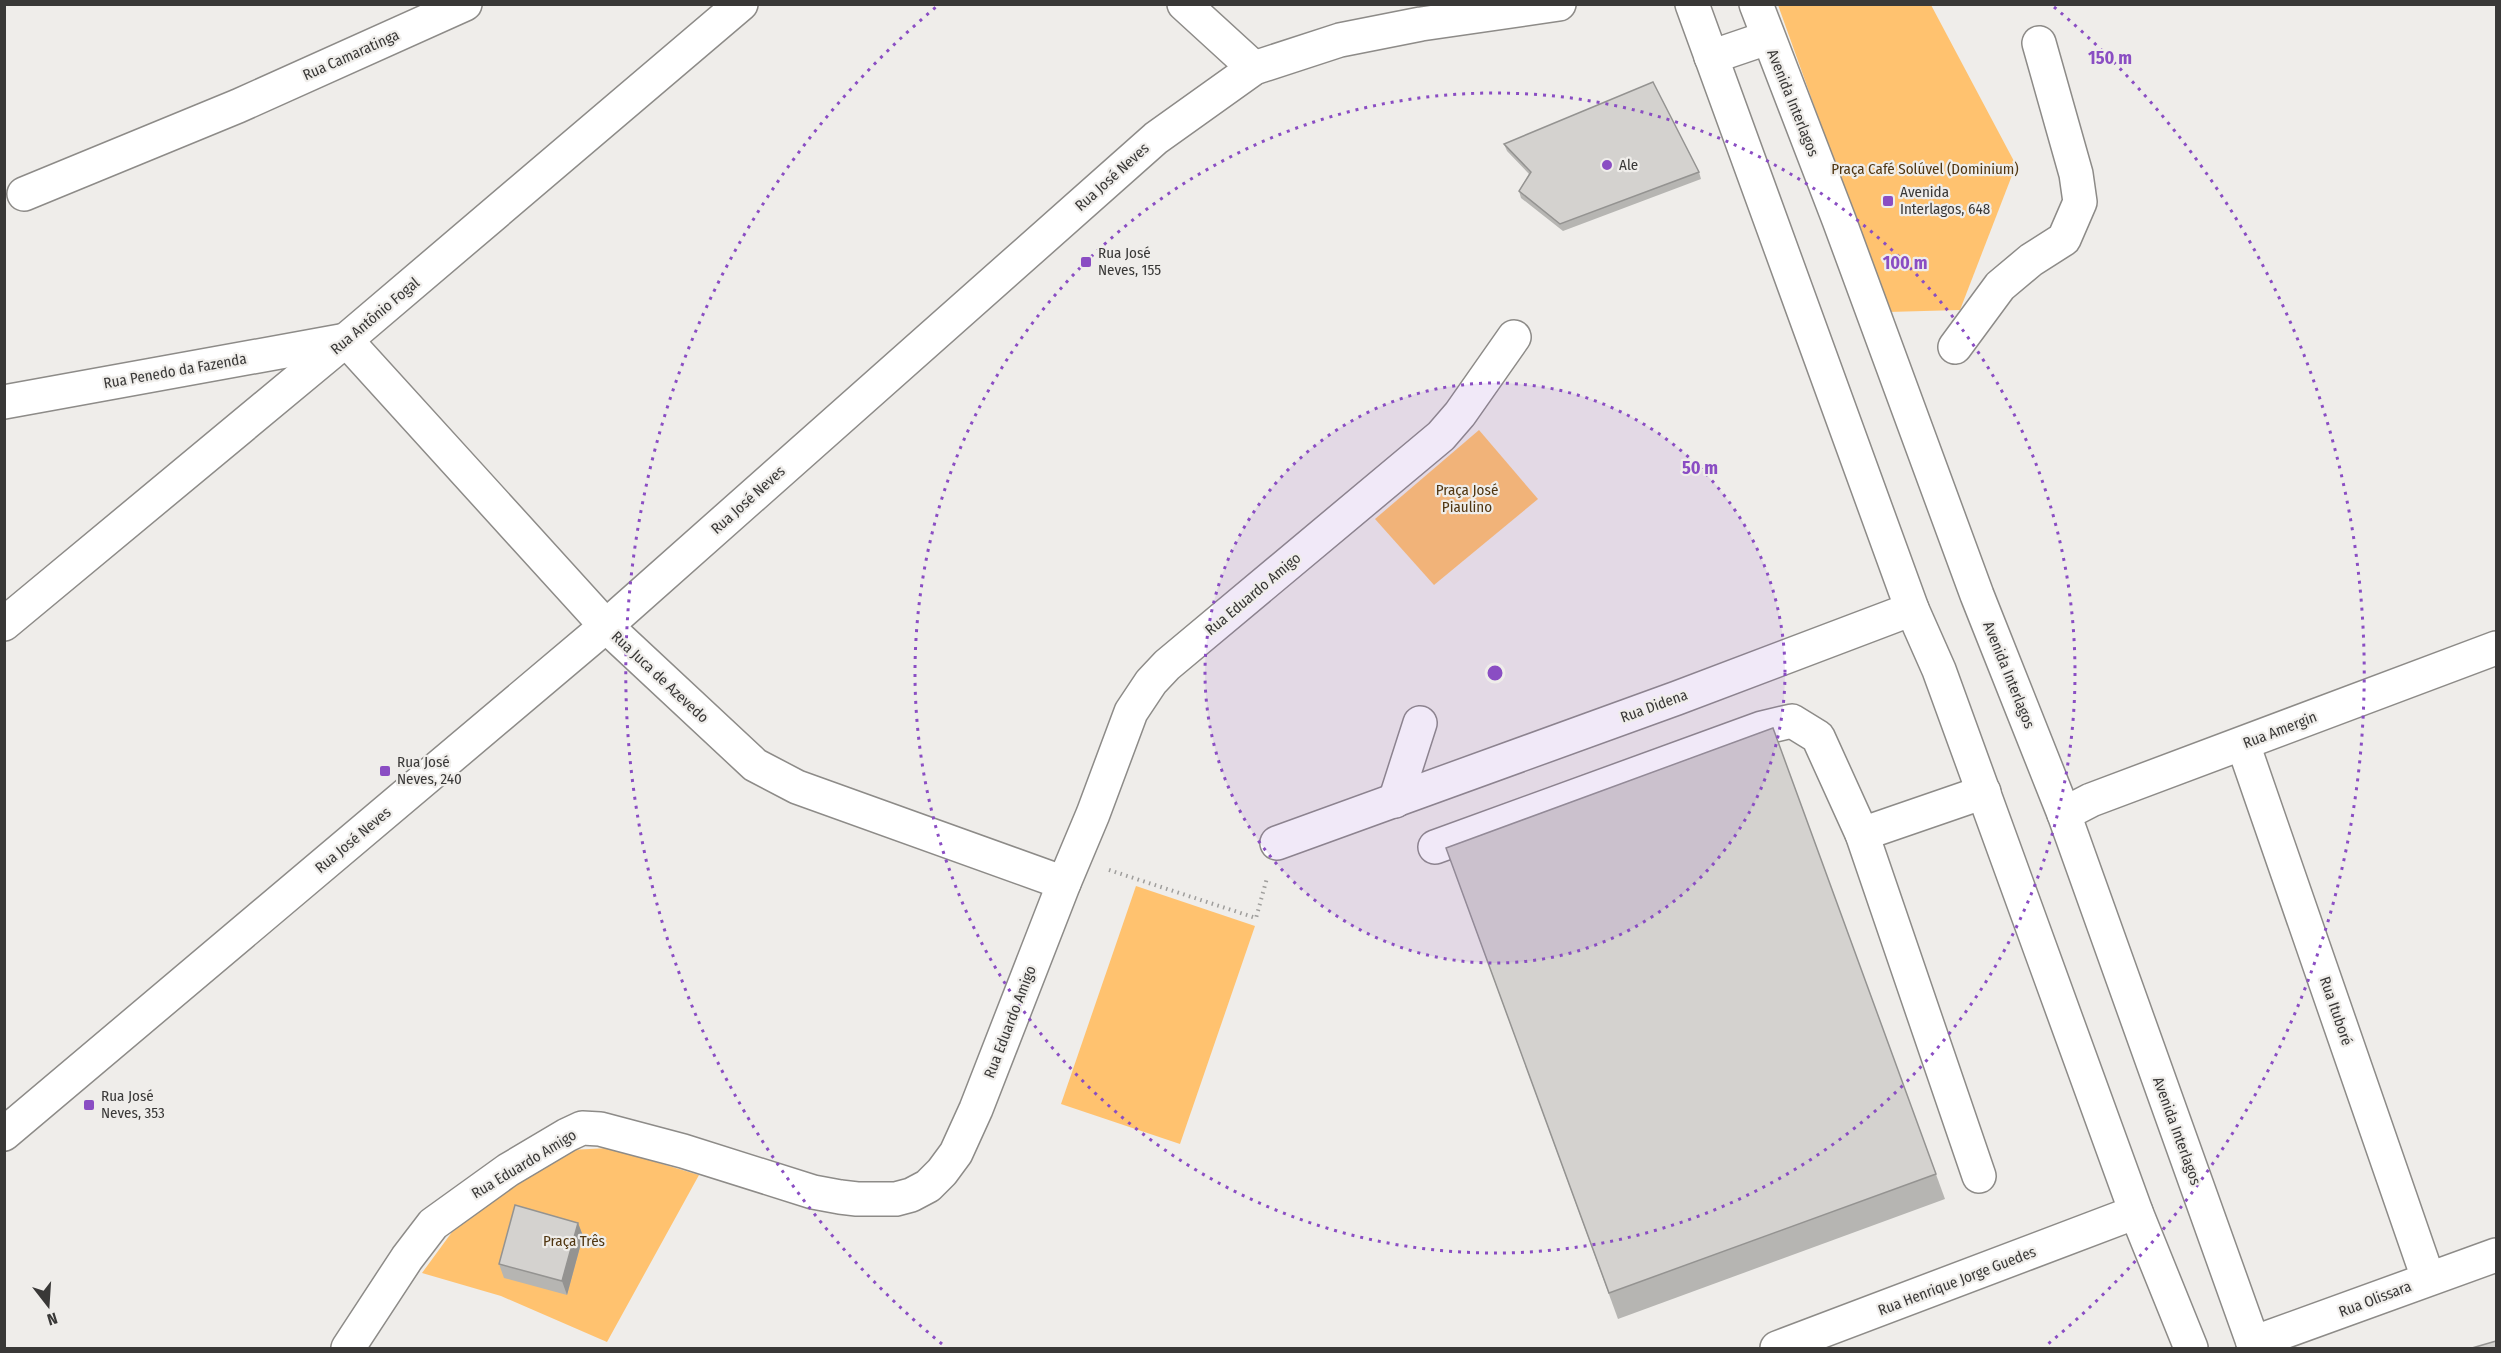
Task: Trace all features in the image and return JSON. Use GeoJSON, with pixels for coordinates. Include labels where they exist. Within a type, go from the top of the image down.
{"type":"FeatureCollection","features":[{"type":"Feature","properties":{"kind":"street","name":"Rua Antônio Fogal"},"geometry":{"type":"LineString","coordinates":[[4,624],[346,340],[741,4]]}},
{"type":"Feature","properties":{"kind":"street"},"geometry":{"type":"LineString","coordinates":[[1184,4],[1254,68]]}},
{"type":"Feature","properties":{"kind":"street","name":"Rua José Neves"},"geometry":{"type":"LineString","coordinates":[[4,1134],[606,626],[1155,138],[1254,68],[1352,38],[1421,24],[1559,4]]}},
{"type":"Feature","properties":{"kind":"street"},"geometry":{"type":"LineString","coordinates":[[1692,4],[1703,40],[1912,609],[1939,670],[2136,1212],[2191,1348]]}},
{"type":"Feature","properties":{"kind":"street","name":"Avenida Interlagos"},"geometry":{"type":"LineString","coordinates":[[1756,4],[1767,38],[1839,220],[1977,595],[2064,814],[2254,1346]]}},
{"type":"Feature","properties":{"kind":"street","name":"Rua Camaratinga"},"geometry":{"type":"LineString","coordinates":[[24,194],[238,106],[457,6]]}},
{"type":"Feature","properties":{"kind":"street"},"geometry":{"type":"LineString","coordinates":[[1711,57],[1767,38]]}},
{"type":"Feature","properties":{"kind":"street"},"geometry":{"type":"LineString","coordinates":[[1955,347],[2001,286],[2031,260],[2064,239],[2080,202],[2076,174],[2038,44]]}},
{"type":"Feature","properties":{"kind":"street","name":"Rua Eduardo Amigo"},"geometry":{"type":"LineString","coordinates":[[348,1348],[406,1258],[433,1224],[508,1170],[582,1128],[600,1129],[672,1148],[813,1192],[840,1197],[896,1199],[911,1195],[927,1186],[942,1172],[956,1153],[968,1127],[1131,712],[1167,665],[1441,436],[1460,414],[1514,337]]}},
{"type":"Feature","properties":{"kind":"street","name":"Rua Penedo da Fazenda"},"geometry":{"type":"LineString","coordinates":[[4,402],[346,340]]}},
{"type":"Feature","properties":{"kind":"street","name":"Rua Juca de Azevedo"},"geometry":{"type":"LineString","coordinates":[[346,340],[606,626],[755,765],[797,787],[1069,870]]}},
{"type":"Feature","properties":{"kind":"street","name":"Rua Didena"},"geometry":{"type":"LineString","coordinates":[[1278,843],[1677,699],[1912,609]]}},
{"type":"Feature","properties":{"kind":"street","name":"Rua Amergin"},"geometry":{"type":"LineString","coordinates":[[2064,814],[2091,800],[2495,654]]}},
{"type":"Feature","properties":{"kind":"street"},"geometry":{"type":"LineString","coordinates":[[1435,847],[1762,728],[1792,721],[1818,736],[1862,834],[1979,1176]]}},
{"type":"Feature","properties":{"kind":"street"},"geometry":{"type":"LineString","coordinates":[[1395,801],[1420,723]]}},
{"type":"Feature","properties":{"kind":"street","name":"Rua Ituboré"},"geometry":{"type":"LineString","coordinates":[[2243,744],[2428,1278]]}},
{"type":"Feature","properties":{"kind":"street"},"geometry":{"type":"LineString","coordinates":[[1862,834],[1984,792]]}},
{"type":"Feature","properties":{"kind":"street","name":"Rua Henrique Jorge Guedes"},"geometry":{"type":"LineString","coordinates":[[1777,1348],[2136,1212]]}},
{"type":"Feature","properties":{"kind":"street","name":"Rua Olissara"},"geometry":{"type":"LineString","coordinates":[[2254,1346],[2428,1278],[2496,1255]]}},
{"type":"Feature","properties":{"kind":"path"},"geometry":{"type":"LineString","coordinates":[[1069,870],[1256,918],[1278,843]]}},
{"type":"Feature","properties":{"kind":"green space","name":"Praça Café Solúvel (Dominium)"},"geometry":{"type":"Polygon","coordinates":[[[1778,5],[1931,5],[2016,165],[1960,310],[1888,312],[1778,5]]]}},
{"type":"Feature","properties":{"kind":"green space","name":"Praça José Piaulino"},"geometry":{"type":"Polygon","coordinates":[[[1479,430],[1538,499],[1434,585],[1375,519],[1479,430]]]}},
{"type":"Feature","properties":{"kind":"green space"},"geometry":{"type":"Polygon","coordinates":[[[1136,886],[1255,926],[1180,1144],[1061,1104],[1136,886]]]}},
{"type":"Feature","properties":{"kind":"green space","name":"Praça Três"},"geometry":{"type":"Polygon","coordinates":[[[609,1148],[699,1175],[607,1342],[501,1296],[422,1273],[452,1232],[512,1186],[570,1150],[609,1148]]]}},
{"type":"Feature","properties":{"kind":"building","name":"Ale"},"geometry":{"type":"Polygon","coordinates":[[[1653,82],[1699,172],[1560,224],[1519,191],[1531,172],[1504,144],[1653,82]]]}},
{"type":"Feature","properties":{"kind":"building"},"geometry":{"type":"Polygon","coordinates":[[[1773,728],[1936,1174],[1609,1293],[1446,848],[1773,728]]]}},
{"type":"Feature","properties":{"kind":"building"},"geometry":{"type":"Polygon","coordinates":[[[515,1205],[578,1223],[562,1281],[499,1264],[515,1205]]]}},
{"type":"Feature","properties":{"kind":"building"},"geometry":{"type":"Polygon","coordinates":[[[2496,1341],[2496,1348],[2472,1348],[2496,1341]]]}},
{"type":"Feature","properties":{"kind":"place","name":"Ale"},"geometry":{"type":"Point","coordinates":[1607,165]}},
{"type":"Feature","properties":{"kind":"place","name":"Avenida Interlagos, 648"},"geometry":{"type":"Point","coordinates":[1888,201]}},
{"type":"Feature","properties":{"kind":"place","name":"Rua José Neves, 155"},"geometry":{"type":"Point","coordinates":[1086,262]}},
{"type":"Feature","properties":{"kind":"place","name":"Rua José Neves, 240"},"geometry":{"type":"Point","coordinates":[385,771]}},
{"type":"Feature","properties":{"kind":"place","name":"Rua José Neves, 353"},"geometry":{"type":"Point","coordinates":[89,1105]}}]}
